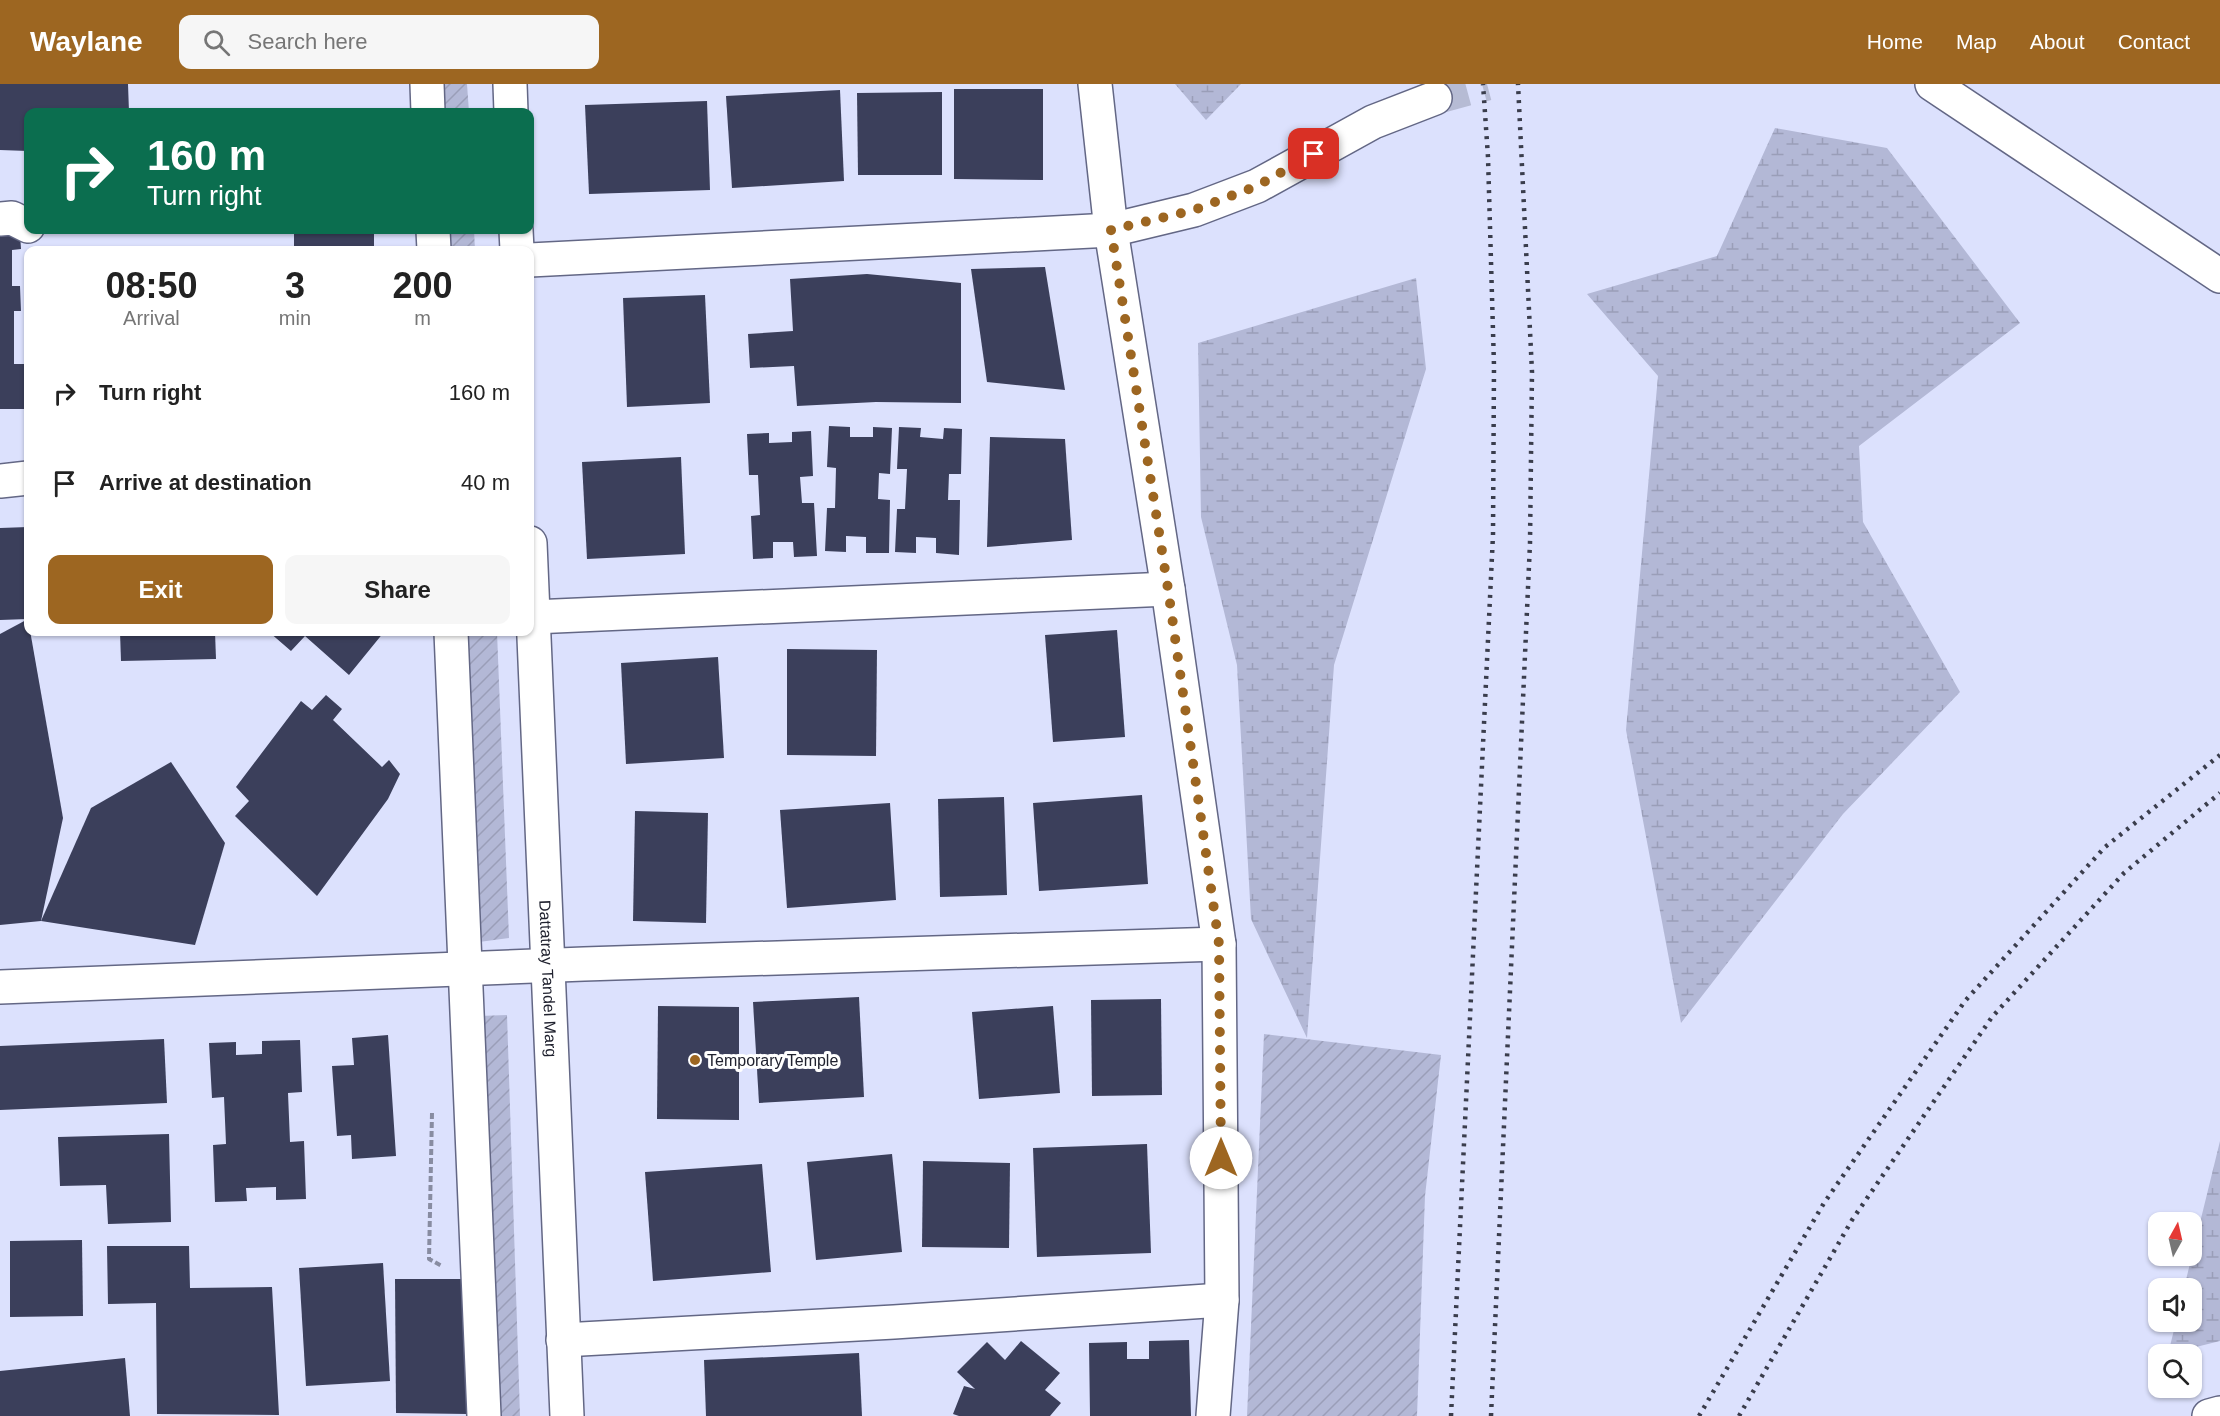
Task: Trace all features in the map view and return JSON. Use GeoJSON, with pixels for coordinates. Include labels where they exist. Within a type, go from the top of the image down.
{"type":"FeatureCollection","features":[{"type":"Feature","properties":{"kind":"street"},"geometry":{"type":"LineString","coordinates":[[427,84],[428,108]]}},
{"type":"Feature","properties":{"kind":"street"},"geometry":{"type":"LineString","coordinates":[[510,84],[511,108]]}},
{"type":"Feature","properties":{"kind":"street"},"geometry":{"type":"LineString","coordinates":[[1095,84],[1111,230],[1168,589],[1219,944],[1222,1300],[1213,1416]]}},
{"type":"Feature","properties":{"kind":"street"},"geometry":{"type":"LineString","coordinates":[[1932,84],[2220,276]]}},
{"type":"Feature","properties":{"kind":"street"},"geometry":{"type":"LineString","coordinates":[[534,260],[1111,230],[1194,210],[1257,186],[1373,122],[1435,98]]}},
{"type":"Feature","properties":{"kind":"street"},"geometry":{"type":"LineString","coordinates":[[0,219],[12,218],[24,225]]}},
{"type":"Feature","properties":{"kind":"street"},"geometry":{"type":"LineString","coordinates":[[0,481],[24,478]]}},
{"type":"Feature","properties":{"kind":"street"},"geometry":{"type":"LineString","coordinates":[[534,617],[1168,589]]}},
{"type":"Feature","properties":{"kind":"street"},"geometry":{"type":"LineString","coordinates":[[451,636],[484,1416]]}},
{"type":"Feature","properties":{"kind":"street","name":"Dattatray Tandel Marg"},"geometry":{"type":"LineString","coordinates":[[533,636],[567,1416]]}},
{"type":"Feature","properties":{"kind":"street"},"geometry":{"type":"LineString","coordinates":[[0,987],[548,965],[1219,944]]}},
{"type":"Feature","properties":{"kind":"street"},"geometry":{"type":"LineString","coordinates":[[563,1340],[883,1323],[1222,1300]]}},
{"type":"Feature","properties":{"kind":"street"},"geometry":{"type":"LineString","coordinates":[[2209,1416],[2220,1413]]}},
{"type":"Feature","properties":{"kind":"green space"},"geometry":{"type":"Polygon","coordinates":[[[444,84],[467,84],[469,108],[445,108],[444,84]]]}},
{"type":"Feature","properties":{"kind":"green space"},"geometry":{"type":"Polygon","coordinates":[[[1175,84],[1241,84],[1206,120],[1175,84]]]}},
{"type":"Feature","properties":{"kind":"green space"},"geometry":{"type":"Polygon","coordinates":[[[1775,128],[1887,148],[2020,323],[1859,446],[1863,522],[1960,692],[1843,814],[1681,1023],[1626,730],[1658,376],[1587,294],[1717,256],[1775,128]]]}},
{"type":"Feature","properties":{"kind":"green space"},"geometry":{"type":"Polygon","coordinates":[[[449,234],[474,234],[475,246],[450,246],[449,234]]]}},
{"type":"Feature","properties":{"kind":"green space"},"geometry":{"type":"Polygon","coordinates":[[[1416,278],[1426,369],[1334,665],[1307,1038],[1251,919],[1237,665],[1201,517],[1198,343],[1416,278]]]}},
{"type":"Feature","properties":{"kind":"green space"},"geometry":{"type":"Polygon","coordinates":[[[467,636],[497,636],[509,938],[479,942],[467,636]]]}},
{"type":"Feature","properties":{"kind":"green space"},"geometry":{"type":"Polygon","coordinates":[[[507,1015],[520,1416],[499,1416],[479,1016],[507,1015]]]}},
{"type":"Feature","properties":{"kind":"green space"},"geometry":{"type":"Polygon","coordinates":[[[1264,1034],[1441,1055],[1425,1196],[1417,1416],[1247,1416],[1264,1034]]]}},
{"type":"Feature","properties":{"kind":"green space"},"geometry":{"type":"Polygon","coordinates":[[[2220,1141],[2220,1341],[2202,1346],[2170,1344],[2174,1332],[2202,1332],[2202,1278],[2186,1278],[2189,1266],[2202,1266],[2202,1214],[2220,1141]]]}},
{"type":"Feature","properties":{"kind":"building"},"geometry":{"type":"Polygon","coordinates":[[[0,84],[128,84],[129,108],[24,108],[24,151],[0,150],[0,84]]]}},
{"type":"Feature","properties":{"kind":"building"},"geometry":{"type":"Polygon","coordinates":[[[954,89],[1043,89],[1043,180],[954,179],[954,89]]]}},
{"type":"Feature","properties":{"kind":"building"},"geometry":{"type":"Polygon","coordinates":[[[840,90],[844,181],[732,188],[726,96],[840,90]]]}},
{"type":"Feature","properties":{"kind":"building"},"geometry":{"type":"Polygon","coordinates":[[[942,92],[942,175],[858,175],[857,93],[942,92]]]}},
{"type":"Feature","properties":{"kind":"building"},"geometry":{"type":"Polygon","coordinates":[[[707,101],[710,190],[589,194],[585,105],[707,101]]]}},
{"type":"Feature","properties":{"kind":"building"},"geometry":{"type":"Polygon","coordinates":[[[0,234],[20,234],[21,249],[12,250],[12,286],[20,286],[21,311],[14,311],[14,364],[24,364],[24,409],[0,409],[0,234]]]}},
{"type":"Feature","properties":{"kind":"building"},"geometry":{"type":"Polygon","coordinates":[[[294,234],[374,234],[374,246],[294,246],[294,234]]]}},
{"type":"Feature","properties":{"kind":"building"},"geometry":{"type":"Polygon","coordinates":[[[1045,267],[1065,390],[987,382],[971,269],[1045,267]]]}},
{"type":"Feature","properties":{"kind":"building"},"geometry":{"type":"Polygon","coordinates":[[[867,274],[961,283],[961,403],[876,402],[797,406],[794,366],[750,368],[748,334],[793,331],[790,279],[867,274]]]}},
{"type":"Feature","properties":{"kind":"building"},"geometry":{"type":"Polygon","coordinates":[[[705,295],[710,403],[627,407],[623,298],[705,295]]]}},
{"type":"Feature","properties":{"kind":"building"},"geometry":{"type":"Polygon","coordinates":[[[829,426],[850,427],[850,437],[873,437],[873,427],[892,428],[890,474],[879,473],[878,499],[890,500],[889,553],[866,553],[866,537],[846,536],[846,552],[825,551],[827,508],[835,508],[836,468],[827,467],[829,426]]]}},
{"type":"Feature","properties":{"kind":"building"},"geometry":{"type":"Polygon","coordinates":[[[899,427],[921,428],[920,437],[943,439],[944,428],[962,429],[961,474],[949,474],[948,500],[960,500],[959,555],[936,553],[936,538],[916,537],[916,553],[895,552],[897,509],[905,509],[907,469],[897,469],[899,427]]]}},
{"type":"Feature","properties":{"kind":"building"},"geometry":{"type":"Polygon","coordinates":[[[811,431],[813,476],[800,477],[802,503],[814,503],[817,556],[794,557],[793,542],[773,542],[773,558],[753,559],[751,516],[760,515],[758,475],[749,475],[747,434],[769,433],[769,443],[792,442],[792,432],[811,431]]]}},
{"type":"Feature","properties":{"kind":"building"},"geometry":{"type":"Polygon","coordinates":[[[990,437],[1065,439],[1072,540],[987,547],[990,437]]]}},
{"type":"Feature","properties":{"kind":"building"},"geometry":{"type":"Polygon","coordinates":[[[681,457],[685,554],[587,559],[582,462],[681,457]]]}},
{"type":"Feature","properties":{"kind":"building"},"geometry":{"type":"Polygon","coordinates":[[[24,527],[24,619],[0,620],[0,528],[24,527]]]}},
{"type":"Feature","properties":{"kind":"building"},"geometry":{"type":"Polygon","coordinates":[[[24,621],[24,636],[31,636],[63,818],[41,921],[0,925],[0,634],[24,621]]]}},
{"type":"Feature","properties":{"kind":"building"},"geometry":{"type":"Polygon","coordinates":[[[1117,630],[1125,737],[1053,742],[1045,635],[1117,630]]]}},
{"type":"Feature","properties":{"kind":"building"},"geometry":{"type":"Polygon","coordinates":[[[120,636],[215,636],[216,659],[121,661],[120,636]]]}},
{"type":"Feature","properties":{"kind":"building"},"geometry":{"type":"Polygon","coordinates":[[[274,636],[305,636],[291,651],[274,636]]]}},
{"type":"Feature","properties":{"kind":"building"},"geometry":{"type":"Polygon","coordinates":[[[305,636],[381,636],[349,675],[305,636]]]}},
{"type":"Feature","properties":{"kind":"building"},"geometry":{"type":"Polygon","coordinates":[[[787,649],[877,650],[876,756],[787,755],[787,649]]]}},
{"type":"Feature","properties":{"kind":"building"},"geometry":{"type":"Polygon","coordinates":[[[718,657],[724,758],[626,764],[621,663],[718,657]]]}},
{"type":"Feature","properties":{"kind":"building"},"geometry":{"type":"Polygon","coordinates":[[[326,695],[342,709],[333,720],[382,767],[389,760],[400,774],[388,799],[317,896],[235,816],[249,801],[236,787],[301,701],[312,710],[326,695]]]}},
{"type":"Feature","properties":{"kind":"building"},"geometry":{"type":"Polygon","coordinates":[[[171,762],[225,843],[195,945],[41,921],[91,808],[171,762]]]}},
{"type":"Feature","properties":{"kind":"building"},"geometry":{"type":"Polygon","coordinates":[[[1142,795],[1148,884],[1039,891],[1033,803],[1142,795]]]}},
{"type":"Feature","properties":{"kind":"building"},"geometry":{"type":"Polygon","coordinates":[[[1004,797],[1007,895],[940,897],[938,799],[1004,797]]]}},
{"type":"Feature","properties":{"kind":"building"},"geometry":{"type":"Polygon","coordinates":[[[890,803],[896,900],[787,908],[780,810],[890,803]]]}},
{"type":"Feature","properties":{"kind":"building"},"geometry":{"type":"Polygon","coordinates":[[[635,811],[708,813],[706,923],[633,921],[635,811]]]}},
{"type":"Feature","properties":{"kind":"building"},"geometry":{"type":"Polygon","coordinates":[[[859,997],[864,1097],[759,1103],[753,1002],[859,997]]]}},
{"type":"Feature","properties":{"kind":"building"},"geometry":{"type":"Polygon","coordinates":[[[1161,999],[1162,1095],[1092,1096],[1091,1000],[1161,999]]]}},
{"type":"Feature","properties":{"kind":"building"},"geometry":{"type":"Polygon","coordinates":[[[658,1006],[739,1007],[739,1120],[657,1119],[658,1006]]]}},
{"type":"Feature","properties":{"kind":"building"},"geometry":{"type":"Polygon","coordinates":[[[1053,1006],[1060,1093],[979,1099],[972,1012],[1053,1006]]]}},
{"type":"Feature","properties":{"kind":"building"},"geometry":{"type":"Polygon","coordinates":[[[388,1035],[396,1156],[352,1159],[351,1135],[337,1136],[332,1066],[354,1065],[352,1038],[388,1035]]]}},
{"type":"Feature","properties":{"kind":"building"},"geometry":{"type":"Polygon","coordinates":[[[164,1039],[167,1103],[0,1110],[0,1046],[164,1039]]]}},
{"type":"Feature","properties":{"kind":"building"},"geometry":{"type":"Polygon","coordinates":[[[300,1040],[302,1092],[288,1093],[290,1142],[304,1141],[306,1199],[276,1200],[276,1187],[246,1188],[247,1201],[215,1202],[213,1145],[226,1144],[224,1097],[212,1098],[209,1043],[236,1042],[236,1055],[262,1054],[262,1041],[300,1040]]]}},
{"type":"Feature","properties":{"kind":"building"},"geometry":{"type":"Polygon","coordinates":[[[169,1134],[171,1222],[108,1224],[106,1185],[60,1186],[58,1137],[169,1134]]]}},
{"type":"Feature","properties":{"kind":"building"},"geometry":{"type":"Polygon","coordinates":[[[1147,1144],[1151,1253],[1037,1257],[1033,1148],[1147,1144]]]}},
{"type":"Feature","properties":{"kind":"building"},"geometry":{"type":"Polygon","coordinates":[[[892,1154],[902,1252],[816,1260],[807,1162],[892,1154]]]}},
{"type":"Feature","properties":{"kind":"building"},"geometry":{"type":"Polygon","coordinates":[[[923,1161],[1010,1163],[1009,1248],[922,1247],[923,1161]]]}},
{"type":"Feature","properties":{"kind":"building"},"geometry":{"type":"Polygon","coordinates":[[[762,1164],[771,1272],[653,1281],[645,1172],[762,1164]]]}},
{"type":"Feature","properties":{"kind":"building"},"geometry":{"type":"Polygon","coordinates":[[[82,1240],[83,1316],[10,1317],[10,1241],[82,1240]]]}},
{"type":"Feature","properties":{"kind":"building"},"geometry":{"type":"Polygon","coordinates":[[[107,1246],[189,1246],[190,1288],[272,1287],[279,1415],[157,1414],[156,1303],[108,1304],[107,1246]]]}},
{"type":"Feature","properties":{"kind":"building"},"geometry":{"type":"Polygon","coordinates":[[[383,1263],[390,1381],[306,1386],[299,1268],[383,1263]]]}},
{"type":"Feature","properties":{"kind":"building"},"geometry":{"type":"Polygon","coordinates":[[[395,1279],[466,1279],[467,1414],[396,1413],[395,1279]]]}},
{"type":"Feature","properties":{"kind":"building"},"geometry":{"type":"Polygon","coordinates":[[[1189,1340],[1191,1416],[1090,1416],[1089,1343],[1127,1342],[1127,1359],[1149,1359],[1149,1341],[1189,1340]]]}},
{"type":"Feature","properties":{"kind":"building"},"geometry":{"type":"Polygon","coordinates":[[[1021,1341],[1060,1373],[1045,1390],[1061,1403],[1050,1416],[959,1416],[953,1414],[964,1386],[975,1389],[957,1372],[987,1342],[1005,1360],[1021,1341]]]}},
{"type":"Feature","properties":{"kind":"building"},"geometry":{"type":"Polygon","coordinates":[[[859,1353],[862,1416],[706,1416],[704,1360],[859,1353]]]}},
{"type":"Feature","properties":{"kind":"building"},"geometry":{"type":"Polygon","coordinates":[[[125,1358],[130,1416],[0,1416],[0,1371],[125,1358]]]}},
{"type":"Feature","properties":{"kind":"tunnel"},"geometry":{"type":"LineString","coordinates":[[1435,98],[1487,84]]}},
{"type":"Feature","properties":{"kind":"railway"},"geometry":{"type":"LineString","coordinates":[[1451,1416],[1493,535],[1494,366],[1488,157],[1483,84]]}},
{"type":"Feature","properties":{"kind":"railway"},"geometry":{"type":"LineString","coordinates":[[1491,1416],[1530,543],[1532,372],[1518,84]]}},
{"type":"Feature","properties":{"kind":"railway"},"geometry":{"type":"LineString","coordinates":[[1699,1416],[1824,1203],[1965,1001],[2105,847],[2220,755]]}},
{"type":"Feature","properties":{"kind":"railway"},"geometry":{"type":"LineString","coordinates":[[1739,1416],[1852,1220],[1992,1017],[2124,873],[2220,793]]}},
{"type":"Feature","properties":{"kind":"place","name":"Temporary Temple"},"geometry":{"type":"Point","coordinates":[695,1060]}},
{"type":"Feature","properties":{"kind":"route"},"geometry":{"type":"LineString","coordinates":[[1221,1158],[1219,944],[1168,589],[1111,230],[1194,210],[1257,186],[1314,154]]}}]}
